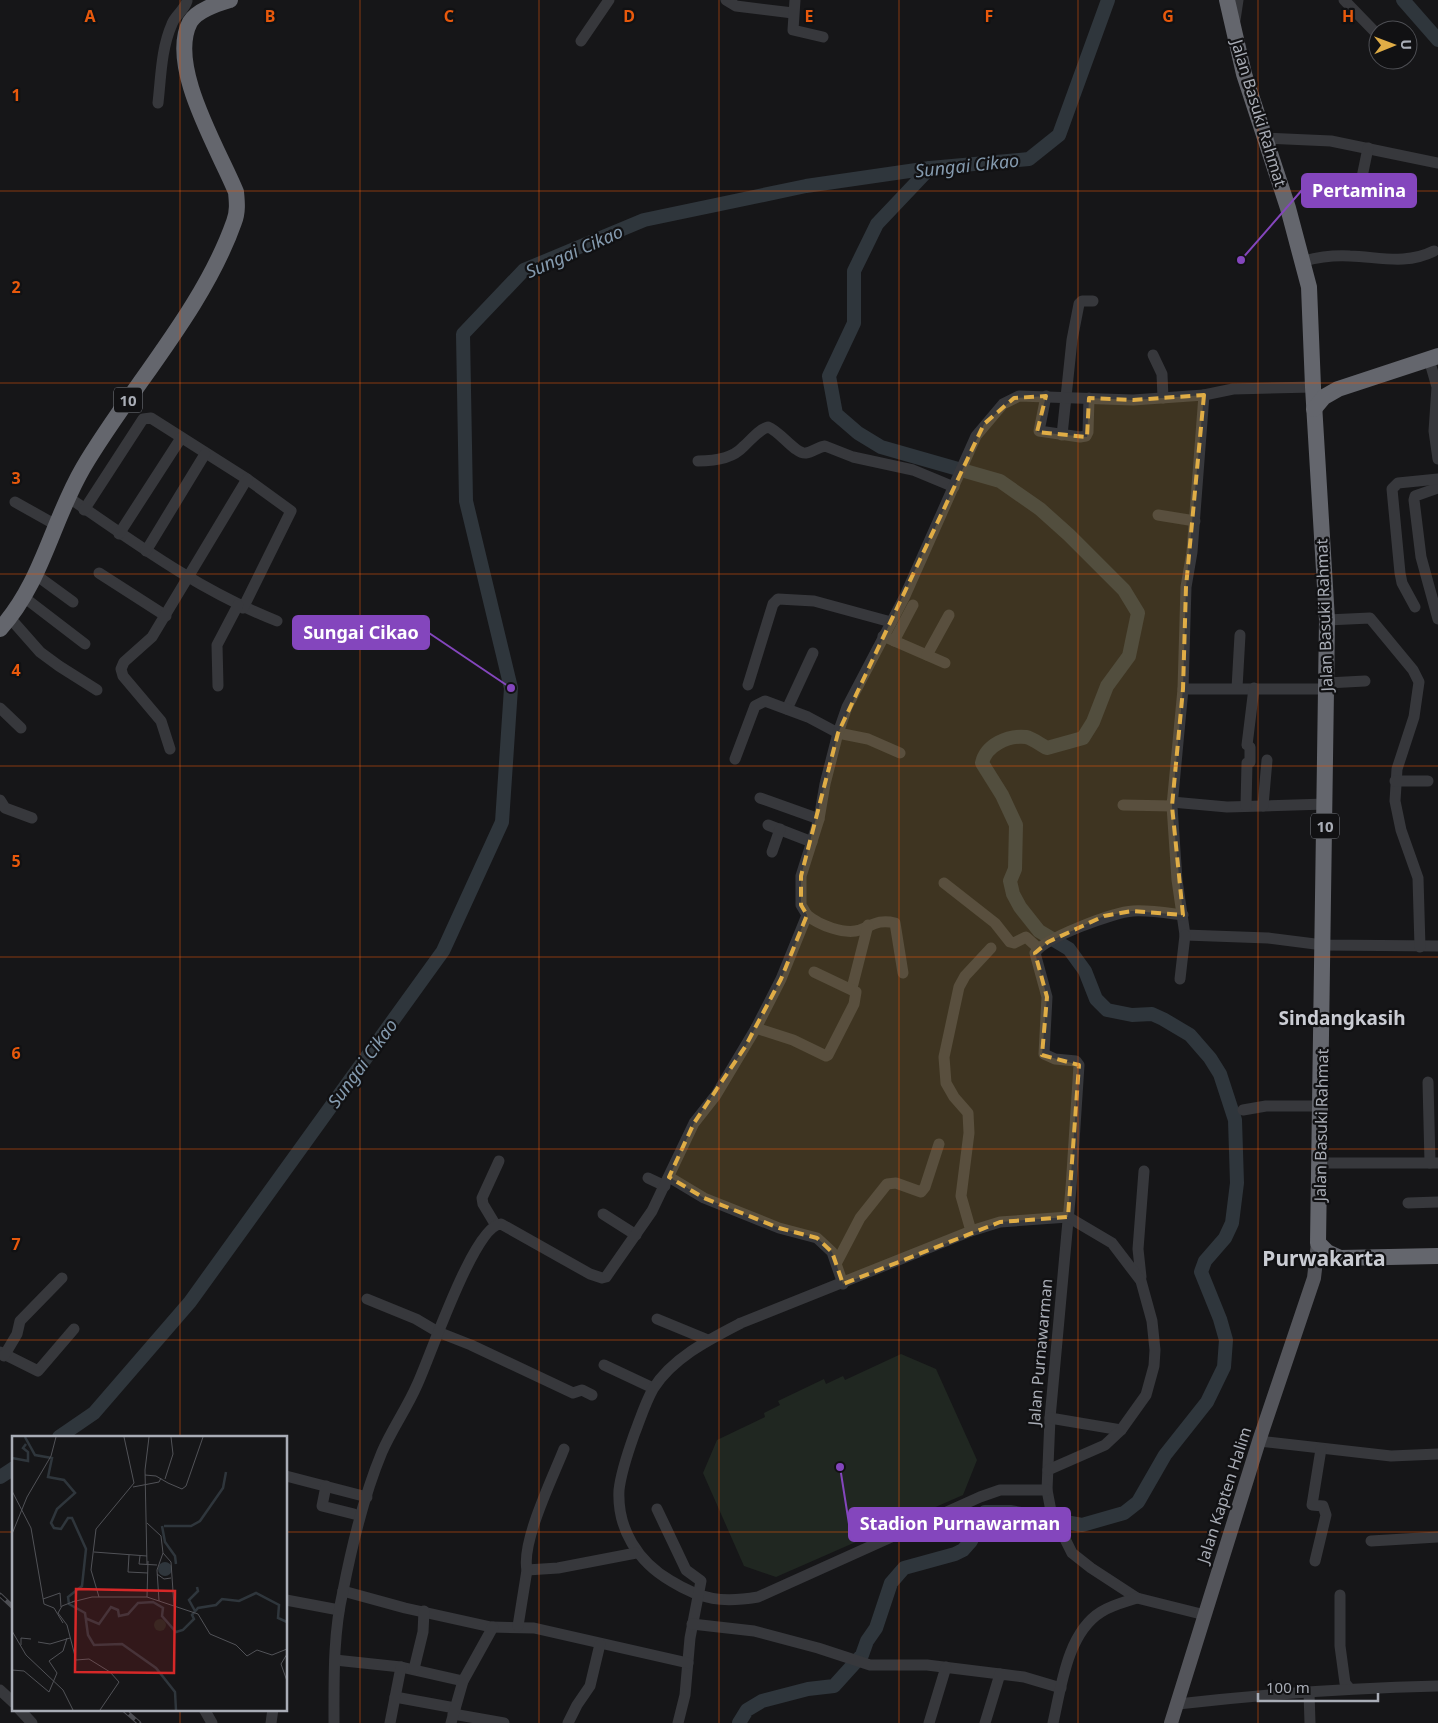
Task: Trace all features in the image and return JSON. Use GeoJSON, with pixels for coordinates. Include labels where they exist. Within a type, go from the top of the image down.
{"type":"FeatureCollection","features":[{"type":"Feature","properties":{"kind":"highway"},"geometry":{"type":"LineString","coordinates":[[195,17],[230,0]]}},
{"type":"Feature","properties":{"kind":"highway","name":"Jalan Basuki Rahmat"},"geometry":{"type":"LineString","coordinates":[[1227,0],[1244,74],[1304,261],[1309,287],[1314,409],[1327,620],[1321,1163],[1318,1243]]}},
{"type":"Feature","properties":{"kind":"highway","name":"10"},"geometry":{"type":"LineString","coordinates":[[5,624],[24,598],[36,575],[68,497],[83,467],[193,303],[235,221],[236,192],[193,95],[184,62],[187,32],[195,17]]}},
{"type":"Feature","properties":{"kind":"highway"},"geometry":{"type":"LineString","coordinates":[[1314,409],[1324,397],[1338,389],[1434,357]]}},
{"type":"Feature","properties":{"kind":"highway"},"geometry":{"type":"LineString","coordinates":[[1313,382],[1338,389]]}},
{"type":"Feature","properties":{"kind":"highway"},"geometry":{"type":"LineString","coordinates":[[1318,1243],[1327,1252],[1340,1258],[1438,1256]]}},
{"type":"Feature","properties":{"kind":"main road","name":"Jalan Kapten Halim"},"geometry":{"type":"LineString","coordinates":[[1171,1723],[1259,1442],[1314,1278],[1318,1243]]}},
{"type":"Feature","properties":{"kind":"main road","name":"Jalan Kapten Halim"},"geometry":{"type":"LineString","coordinates":[[1314,1278],[1325,1265],[1340,1258]]}},
{"type":"Feature","properties":{"kind":"street"},"geometry":{"type":"LineString","coordinates":[[581,41],[609,0]]}},
{"type":"Feature","properties":{"kind":"street"},"geometry":{"type":"LineString","coordinates":[[726,0],[736,6],[757,4],[794,13]]}},
{"type":"Feature","properties":{"kind":"street"},"geometry":{"type":"LineString","coordinates":[[795,0],[794,30],[823,37]]}},
{"type":"Feature","properties":{"kind":"street"},"geometry":{"type":"LineString","coordinates":[[1234,27],[1238,0]]}},
{"type":"Feature","properties":{"kind":"street"},"geometry":{"type":"LineString","coordinates":[[1344,0],[1368,25]]}},
{"type":"Feature","properties":{"kind":"street"},"geometry":{"type":"LineString","coordinates":[[187,1],[195,17]]}},
{"type":"Feature","properties":{"kind":"street"},"geometry":{"type":"LineString","coordinates":[[158,103],[161,64],[171,26],[174,18],[183,11],[187,1]]}},
{"type":"Feature","properties":{"kind":"street"},"geometry":{"type":"LineString","coordinates":[[1265,138],[1314,139],[1438,163]]}},
{"type":"Feature","properties":{"kind":"street"},"geometry":{"type":"LineString","coordinates":[[1362,177],[1368,148]]}},
{"type":"Feature","properties":{"kind":"street"},"geometry":{"type":"LineString","coordinates":[[1304,261],[1322,257],[1349,256],[1399,261],[1413,259],[1434,251]]}},
{"type":"Feature","properties":{"kind":"street"},"geometry":{"type":"LineString","coordinates":[[1062,435],[1072,340],[1080,304],[1085,301],[1093,301]]}},
{"type":"Feature","properties":{"kind":"street"},"geometry":{"type":"LineString","coordinates":[[1153,355],[1162,374],[1163,398]]}},
{"type":"Feature","properties":{"kind":"street"},"geometry":{"type":"LineString","coordinates":[[1434,357],[1437,387],[1434,431],[1438,459]]}},
{"type":"Feature","properties":{"kind":"street"},"geometry":{"type":"LineString","coordinates":[[903,973],[895,923],[868,925],[860,930],[842,930],[816,920],[807,915],[800,905],[800,884],[819,819],[824,784],[838,733],[855,691],[891,622],[969,451],[984,424],[1003,404],[1019,396],[1133,400],[1204,395],[1232,389],[1313,382]]}},
{"type":"Feature","properties":{"kind":"street"},"geometry":{"type":"LineString","coordinates":[[1180,979],[1185,935],[1177,880],[1172,804],[1183,689],[1186,587],[1195,521],[1204,395]]}},
{"type":"Feature","properties":{"kind":"street"},"geometry":{"type":"LineString","coordinates":[[1046,396],[1039,431],[1062,435],[1086,436],[1089,398]]}},
{"type":"Feature","properties":{"kind":"street"},"geometry":{"type":"LineString","coordinates":[[84,510],[143,419],[151,418],[247,479],[291,511],[240,607],[217,645],[218,686]]}},
{"type":"Feature","properties":{"kind":"street"},"geometry":{"type":"LineString","coordinates":[[698,461],[713,461],[728,457],[741,450],[768,427],[778,432],[800,452],[806,453],[825,446],[853,457],[913,470],[956,482]]}},
{"type":"Feature","properties":{"kind":"street"},"geometry":{"type":"LineString","coordinates":[[118,534],[182,438]]}},
{"type":"Feature","properties":{"kind":"street"},"geometry":{"type":"LineString","coordinates":[[146,551],[205,454]]}},
{"type":"Feature","properties":{"kind":"street"},"geometry":{"type":"LineString","coordinates":[[170,749],[161,720],[123,676],[121,669],[124,662],[152,637],[166,616],[247,479]]}},
{"type":"Feature","properties":{"kind":"street"},"geometry":{"type":"LineString","coordinates":[[1415,607],[1402,583],[1400,573],[1392,489],[1398,483],[1438,480]]}},
{"type":"Feature","properties":{"kind":"street"},"geometry":{"type":"LineString","coordinates":[[1438,488],[1414,496],[1421,556],[1433,586],[1438,619]]}},
{"type":"Feature","properties":{"kind":"street"},"geometry":{"type":"LineString","coordinates":[[68,497],[118,534],[188,579],[240,607],[277,621]]}},
{"type":"Feature","properties":{"kind":"street"},"geometry":{"type":"LineString","coordinates":[[15,502],[56,525]]}},
{"type":"Feature","properties":{"kind":"street"},"geometry":{"type":"LineString","coordinates":[[1158,515],[1195,521]]}},
{"type":"Feature","properties":{"kind":"street"},"geometry":{"type":"LineString","coordinates":[[98,573],[166,616]]}},
{"type":"Feature","properties":{"kind":"street"},"geometry":{"type":"LineString","coordinates":[[36,575],[73,602]]}},
{"type":"Feature","properties":{"kind":"street"},"geometry":{"type":"LineString","coordinates":[[24,598],[85,644]]}},
{"type":"Feature","properties":{"kind":"street"},"geometry":{"type":"LineString","coordinates":[[748,686],[773,604],[778,599],[814,601],[891,622]]}},
{"type":"Feature","properties":{"kind":"street"},"geometry":{"type":"LineString","coordinates":[[894,641],[913,605]]}},
{"type":"Feature","properties":{"kind":"street"},"geometry":{"type":"LineString","coordinates":[[927,655],[949,615]]}},
{"type":"Feature","properties":{"kind":"street"},"geometry":{"type":"LineString","coordinates":[[1327,620],[1370,618],[1413,670],[1419,682],[1414,717],[1405,740],[1395,781],[1395,801],[1401,830],[1418,878],[1420,946]]}},
{"type":"Feature","properties":{"kind":"street"},"geometry":{"type":"LineString","coordinates":[[5,624],[40,652],[97,690]]}},
{"type":"Feature","properties":{"kind":"street"},"geometry":{"type":"LineString","coordinates":[[1237,688],[1240,634]]}},
{"type":"Feature","properties":{"kind":"street"},"geometry":{"type":"LineString","coordinates":[[883,636],[945,663]]}},
{"type":"Feature","properties":{"kind":"street"},"geometry":{"type":"LineString","coordinates":[[787,709],[814,653]]}},
{"type":"Feature","properties":{"kind":"street"},"geometry":{"type":"LineString","coordinates":[[1183,689],[1327,686],[1365,681]]}},
{"type":"Feature","properties":{"kind":"street"},"geometry":{"type":"LineString","coordinates":[[1246,806],[1247,763],[1250,762],[1250,747],[1247,745],[1254,688]]}},
{"type":"Feature","properties":{"kind":"street"},"geometry":{"type":"LineString","coordinates":[[735,759],[755,706],[764,701],[808,717],[838,733],[868,740],[900,753]]}},
{"type":"Feature","properties":{"kind":"street"},"geometry":{"type":"LineString","coordinates":[[0,708],[21,728]]}},
{"type":"Feature","properties":{"kind":"street"},"geometry":{"type":"LineString","coordinates":[[1263,806],[1267,760]]}},
{"type":"Feature","properties":{"kind":"street"},"geometry":{"type":"LineString","coordinates":[[1395,781],[1428,781]]}},
{"type":"Feature","properties":{"kind":"street"},"geometry":{"type":"LineString","coordinates":[[760,798],[819,819]]}},
{"type":"Feature","properties":{"kind":"street"},"geometry":{"type":"LineString","coordinates":[[0,800],[5,808],[32,818]]}},
{"type":"Feature","properties":{"kind":"street"},"geometry":{"type":"LineString","coordinates":[[1123,805],[1263,806],[1326,804]]}},
{"type":"Feature","properties":{"kind":"street"},"geometry":{"type":"LineString","coordinates":[[768,824],[812,842]]}},
{"type":"Feature","properties":{"kind":"street"},"geometry":{"type":"LineString","coordinates":[[772,852],[780,829]]}},
{"type":"Feature","properties":{"kind":"street"},"geometry":{"type":"LineString","coordinates":[[944,883],[968,899],[995,923],[1010,942],[1014,943],[1026,937],[1043,945],[1104,916],[1132,911],[1183,915]]}},
{"type":"Feature","properties":{"kind":"street"},"geometry":{"type":"LineString","coordinates":[[334,1723],[335,1660],[339,1610],[342,1591],[367,1497],[382,1452],[418,1384],[438,1332],[467,1267],[489,1229],[495,1224],[506,1225],[602,1278],[610,1274],[636,1235],[667,1181],[694,1123],[716,1095],[756,1028],[781,979],[807,915]]}},
{"type":"Feature","properties":{"kind":"street"},"geometry":{"type":"LineString","coordinates":[[852,988],[868,925]]}},
{"type":"Feature","properties":{"kind":"street"},"geometry":{"type":"LineString","coordinates":[[1185,935],[1268,938],[1323,944],[1438,946]]}},
{"type":"Feature","properties":{"kind":"street","name":"Jalan Purnawarman"},"geometry":{"type":"LineString","coordinates":[[1043,945],[1035,958],[1047,997],[1044,1054],[1055,1059],[1076,1061],[1079,1065],[1050,1418],[1047,1490],[1051,1511],[1063,1538],[1072,1552],[1137,1598]]}},
{"type":"Feature","properties":{"kind":"street"},"geometry":{"type":"LineString","coordinates":[[971,1231],[961,1196],[969,1133],[968,1113],[954,1097],[946,1083],[944,1057],[958,987],[965,976],[991,948]]}},
{"type":"Feature","properties":{"kind":"street"},"geometry":{"type":"LineString","coordinates":[[756,1028],[793,1040],[827,1056],[854,1004],[856,992],[852,988],[814,972]]}},
{"type":"Feature","properties":{"kind":"street"},"geometry":{"type":"LineString","coordinates":[[1321,1163],[1434,1163],[1428,1082]]}},
{"type":"Feature","properties":{"kind":"street"},"geometry":{"type":"LineString","coordinates":[[1243,1110],[1266,1106],[1321,1106]]}},
{"type":"Feature","properties":{"kind":"street"},"geometry":{"type":"LineString","coordinates":[[837,1262],[860,1218],[887,1184],[896,1183],[921,1192],[926,1187],[939,1144]]}},
{"type":"Feature","properties":{"kind":"street"},"geometry":{"type":"LineString","coordinates":[[495,1224],[483,1204],[482,1198],[499,1161]]}},
{"type":"Feature","properties":{"kind":"street"},"geometry":{"type":"LineString","coordinates":[[1048,1470],[1105,1444],[1121,1430],[1146,1395],[1154,1366],[1154,1331],[1141,1281],[1138,1249],[1144,1171]]}},
{"type":"Feature","properties":{"kind":"street"},"geometry":{"type":"LineString","coordinates":[[648,1178],[667,1181],[779,1228],[817,1238],[830,1248],[837,1262],[843,1284]]}},
{"type":"Feature","properties":{"kind":"street"},"geometry":{"type":"LineString","coordinates":[[1408,1203],[1438,1202]]}},
{"type":"Feature","properties":{"kind":"street"},"geometry":{"type":"LineString","coordinates":[[603,1214],[636,1235]]}},
{"type":"Feature","properties":{"kind":"street"},"geometry":{"type":"LineString","coordinates":[[1047,1490],[1000,1490],[980,1497],[758,1597],[733,1601],[698,1596],[662,1576],[636,1553],[624,1523],[620,1488],[627,1457],[654,1388],[669,1370],[708,1340],[741,1324],[971,1231],[1000,1222],[1068,1217],[1112,1244],[1141,1281]]}},
{"type":"Feature","properties":{"kind":"street"},"geometry":{"type":"LineString","coordinates":[[62,1278],[20,1321],[17,1334],[2,1354],[38,1372],[74,1329]]}},
{"type":"Feature","properties":{"kind":"street"},"geometry":{"type":"LineString","coordinates":[[367,1299],[416,1319],[438,1332],[465,1342],[573,1393],[582,1390],[592,1395]]}},
{"type":"Feature","properties":{"kind":"street"},"geometry":{"type":"LineString","coordinates":[[657,1319],[708,1340]]}},
{"type":"Feature","properties":{"kind":"street"},"geometry":{"type":"LineString","coordinates":[[604,1365],[654,1388]]}},
{"type":"Feature","properties":{"kind":"street"},"geometry":{"type":"LineString","coordinates":[[1050,1418],[1121,1430]]}},
{"type":"Feature","properties":{"kind":"street"},"geometry":{"type":"LineString","coordinates":[[1259,1442],[1391,1456],[1438,1454]]}},
{"type":"Feature","properties":{"kind":"street"},"geometry":{"type":"LineString","coordinates":[[518,1626],[527,1570],[525,1562],[530,1538],[564,1448]]}},
{"type":"Feature","properties":{"kind":"street"},"geometry":{"type":"LineString","coordinates":[[1315,1561],[1326,1515],[1323,1506],[1312,1505],[1321,1449]]}},
{"type":"Feature","properties":{"kind":"street"},"geometry":{"type":"LineString","coordinates":[[288,1476],[367,1497]]}},
{"type":"Feature","properties":{"kind":"street"},"geometry":{"type":"LineString","coordinates":[[326,1486],[321,1503],[323,1506],[354,1514]]}},
{"type":"Feature","properties":{"kind":"street"},"geometry":{"type":"LineString","coordinates":[[657,1509],[686,1570],[702,1581],[692,1624],[685,1695],[678,1723]]}},
{"type":"Feature","properties":{"kind":"street"},"geometry":{"type":"LineString","coordinates":[[1371,1541],[1438,1537]]}},
{"type":"Feature","properties":{"kind":"street"},"geometry":{"type":"LineString","coordinates":[[527,1570],[558,1568],[636,1553]]}},
{"type":"Feature","properties":{"kind":"street"},"geometry":{"type":"LineString","coordinates":[[342,1591],[493,1626],[510,1628],[518,1626],[688,1663]]}},
{"type":"Feature","properties":{"kind":"street"},"geometry":{"type":"LineString","coordinates":[[1340,1594],[1340,1646],[1345,1683],[1349,1688]]}},
{"type":"Feature","properties":{"kind":"street"},"geometry":{"type":"LineString","coordinates":[[1052,1723],[1074,1647],[1091,1619],[1101,1612],[1137,1598],[1205,1615]]}},
{"type":"Feature","properties":{"kind":"street"},"geometry":{"type":"LineString","coordinates":[[288,1600],[339,1610]]}},
{"type":"Feature","properties":{"kind":"street"},"geometry":{"type":"LineString","coordinates":[[414,1670],[423,1632],[424,1611]]}},
{"type":"Feature","properties":{"kind":"street"},"geometry":{"type":"LineString","coordinates":[[692,1624],[754,1631],[850,1658],[864,1664],[946,1667],[1024,1677],[1061,1688]]}},
{"type":"Feature","properties":{"kind":"street"},"geometry":{"type":"LineString","coordinates":[[453,1715],[462,1681],[493,1626]]}},
{"type":"Feature","properties":{"kind":"street"},"geometry":{"type":"LineString","coordinates":[[568,1723],[590,1686],[600,1644]]}},
{"type":"Feature","properties":{"kind":"street"},"geometry":{"type":"LineString","coordinates":[[335,1660],[401,1666],[462,1681]]}},
{"type":"Feature","properties":{"kind":"street"},"geometry":{"type":"LineString","coordinates":[[390,1723],[401,1666]]}},
{"type":"Feature","properties":{"kind":"street"},"geometry":{"type":"LineString","coordinates":[[929,1723],[946,1667]]}},
{"type":"Feature","properties":{"kind":"street"},"geometry":{"type":"LineString","coordinates":[[985,1723],[1000,1674]]}},
{"type":"Feature","properties":{"kind":"street"},"geometry":{"type":"LineString","coordinates":[[1178,1704],[1258,1695],[1349,1688],[1438,1686]]}},
{"type":"Feature","properties":{"kind":"street"},"geometry":{"type":"LineString","coordinates":[[0,1690],[12,1701]]}},
{"type":"Feature","properties":{"kind":"street"},"geometry":{"type":"LineString","coordinates":[[1309,1692],[1310,1723]]}},
{"type":"Feature","properties":{"kind":"street"},"geometry":{"type":"LineString","coordinates":[[395,1697],[453,1715],[504,1723]]}},
{"type":"Feature","properties":{"kind":"street"},"geometry":{"type":"LineString","coordinates":[[20,1710],[32,1723]]}},
{"type":"Feature","properties":{"kind":"street"},"geometry":{"type":"LineString","coordinates":[[205,1710],[212,1723]]}},
{"type":"Feature","properties":{"kind":"street"},"geometry":{"type":"LineString","coordinates":[[271,1723],[273,1710]]}},
{"type":"Feature","properties":{"kind":"highlighted area"},"geometry":{"type":"Polygon","coordinates":[[[1204,395],[1186,587],[1183,689],[1172,806],[1183,915],[1132,911],[1104,916],[1048,942],[1035,953],[1047,997],[1042,1055],[1079,1065],[1068,1217],[1000,1222],[843,1284],[832,1252],[817,1238],[779,1228],[704,1198],[669,1177],[694,1123],[745,1047],[781,979],[807,915],[801,905],[801,876],[838,733],[984,424],[1014,398],[1046,396],[1037,432],[1087,437],[1089,398],[1133,400],[1204,395]]]}},
{"type":"Feature","properties":{"kind":"shaded area"},"geometry":{"type":"Polygon","coordinates":[[[901,1354],[936,1369],[977,1460],[963,1495],[776,1577],[744,1566],[703,1473],[717,1440],[765,1417],[764,1413],[780,1405],[778,1401],[824,1379],[826,1384],[843,1376],[845,1380],[901,1354]]]}},
{"type":"Feature","properties":{"kind":"waterway","name":"Sungai Cikao"},"geometry":{"type":"LineString","coordinates":[[60,1436],[94,1413],[190,1302],[443,951],[502,822],[511,688],[466,501],[463,334],[524,270],[644,220],[806,186],[930,168],[1029,159],[1059,135],[1108,0]]}},
{"type":"Feature","properties":{"kind":"waterway","name":"Sungai Cikao"},"geometry":{"type":"LineString","coordinates":[[1403,0],[1438,40]]}},
{"type":"Feature","properties":{"kind":"waterway"},"geometry":{"type":"LineString","coordinates":[[739,1723],[747,1710],[762,1701],[808,1689],[834,1686],[862,1655],[867,1641],[876,1628],[891,1583],[904,1568],[963,1550],[971,1541],[985,1512],[1010,1512],[1082,1525],[1124,1513],[1138,1502],[1165,1455],[1207,1402],[1224,1367],[1226,1340],[1220,1319],[1201,1272],[1205,1261],[1225,1238],[1232,1223],[1237,1183],[1235,1120],[1220,1074],[1210,1058],[1190,1035],[1163,1019],[1152,1014],[1132,1015],[1107,1010],[1096,999],[1085,971],[1069,949],[1039,931],[1020,907],[1013,894],[1010,881],[1015,869],[1016,825],[1002,795],[982,763],[984,757],[993,746],[1012,738],[1026,737],[1047,748],[1083,738],[1093,722],[1107,686],[1129,656],[1138,613],[1124,590],[1069,535],[1040,509],[1000,481],[881,447],[858,433],[836,414],[829,376],[854,323],[854,271],[877,224],[930,168]]}},
{"type":"Feature","properties":{"kind":"waterway","name":"Sungai Cikao"},"geometry":{"type":"LineString","coordinates":[[0,1477],[12,1469]]}},
{"type":"Feature","properties":{"kind":"railway"},"geometry":{"type":"LineString","coordinates":[[0,1595],[12,1606]]}},
{"type":"Feature","properties":{"kind":"railway"},"geometry":{"type":"LineString","coordinates":[[124,1710],[139,1723]]}},
{"type":"Feature","properties":{"kind":"place","name":"Pertamina"},"geometry":{"type":"Point","coordinates":[1241,260]}},
{"type":"Feature","properties":{"kind":"place","name":"Sungai Cikao"},"geometry":{"type":"Point","coordinates":[511,688]}},
{"type":"Feature","properties":{"kind":"place","name":"Stadion Purnawarman"},"geometry":{"type":"Point","coordinates":[840,1467]}},
{"type":"Feature","properties":{"kind":"district","name":"Sindangkasih"},"geometry":{"type":"Point","coordinates":[1342,1018]}},
{"type":"Feature","properties":{"kind":"district","name":"Purwakarta"},"geometry":{"type":"Point","coordinates":[1324,1258]}}]}
